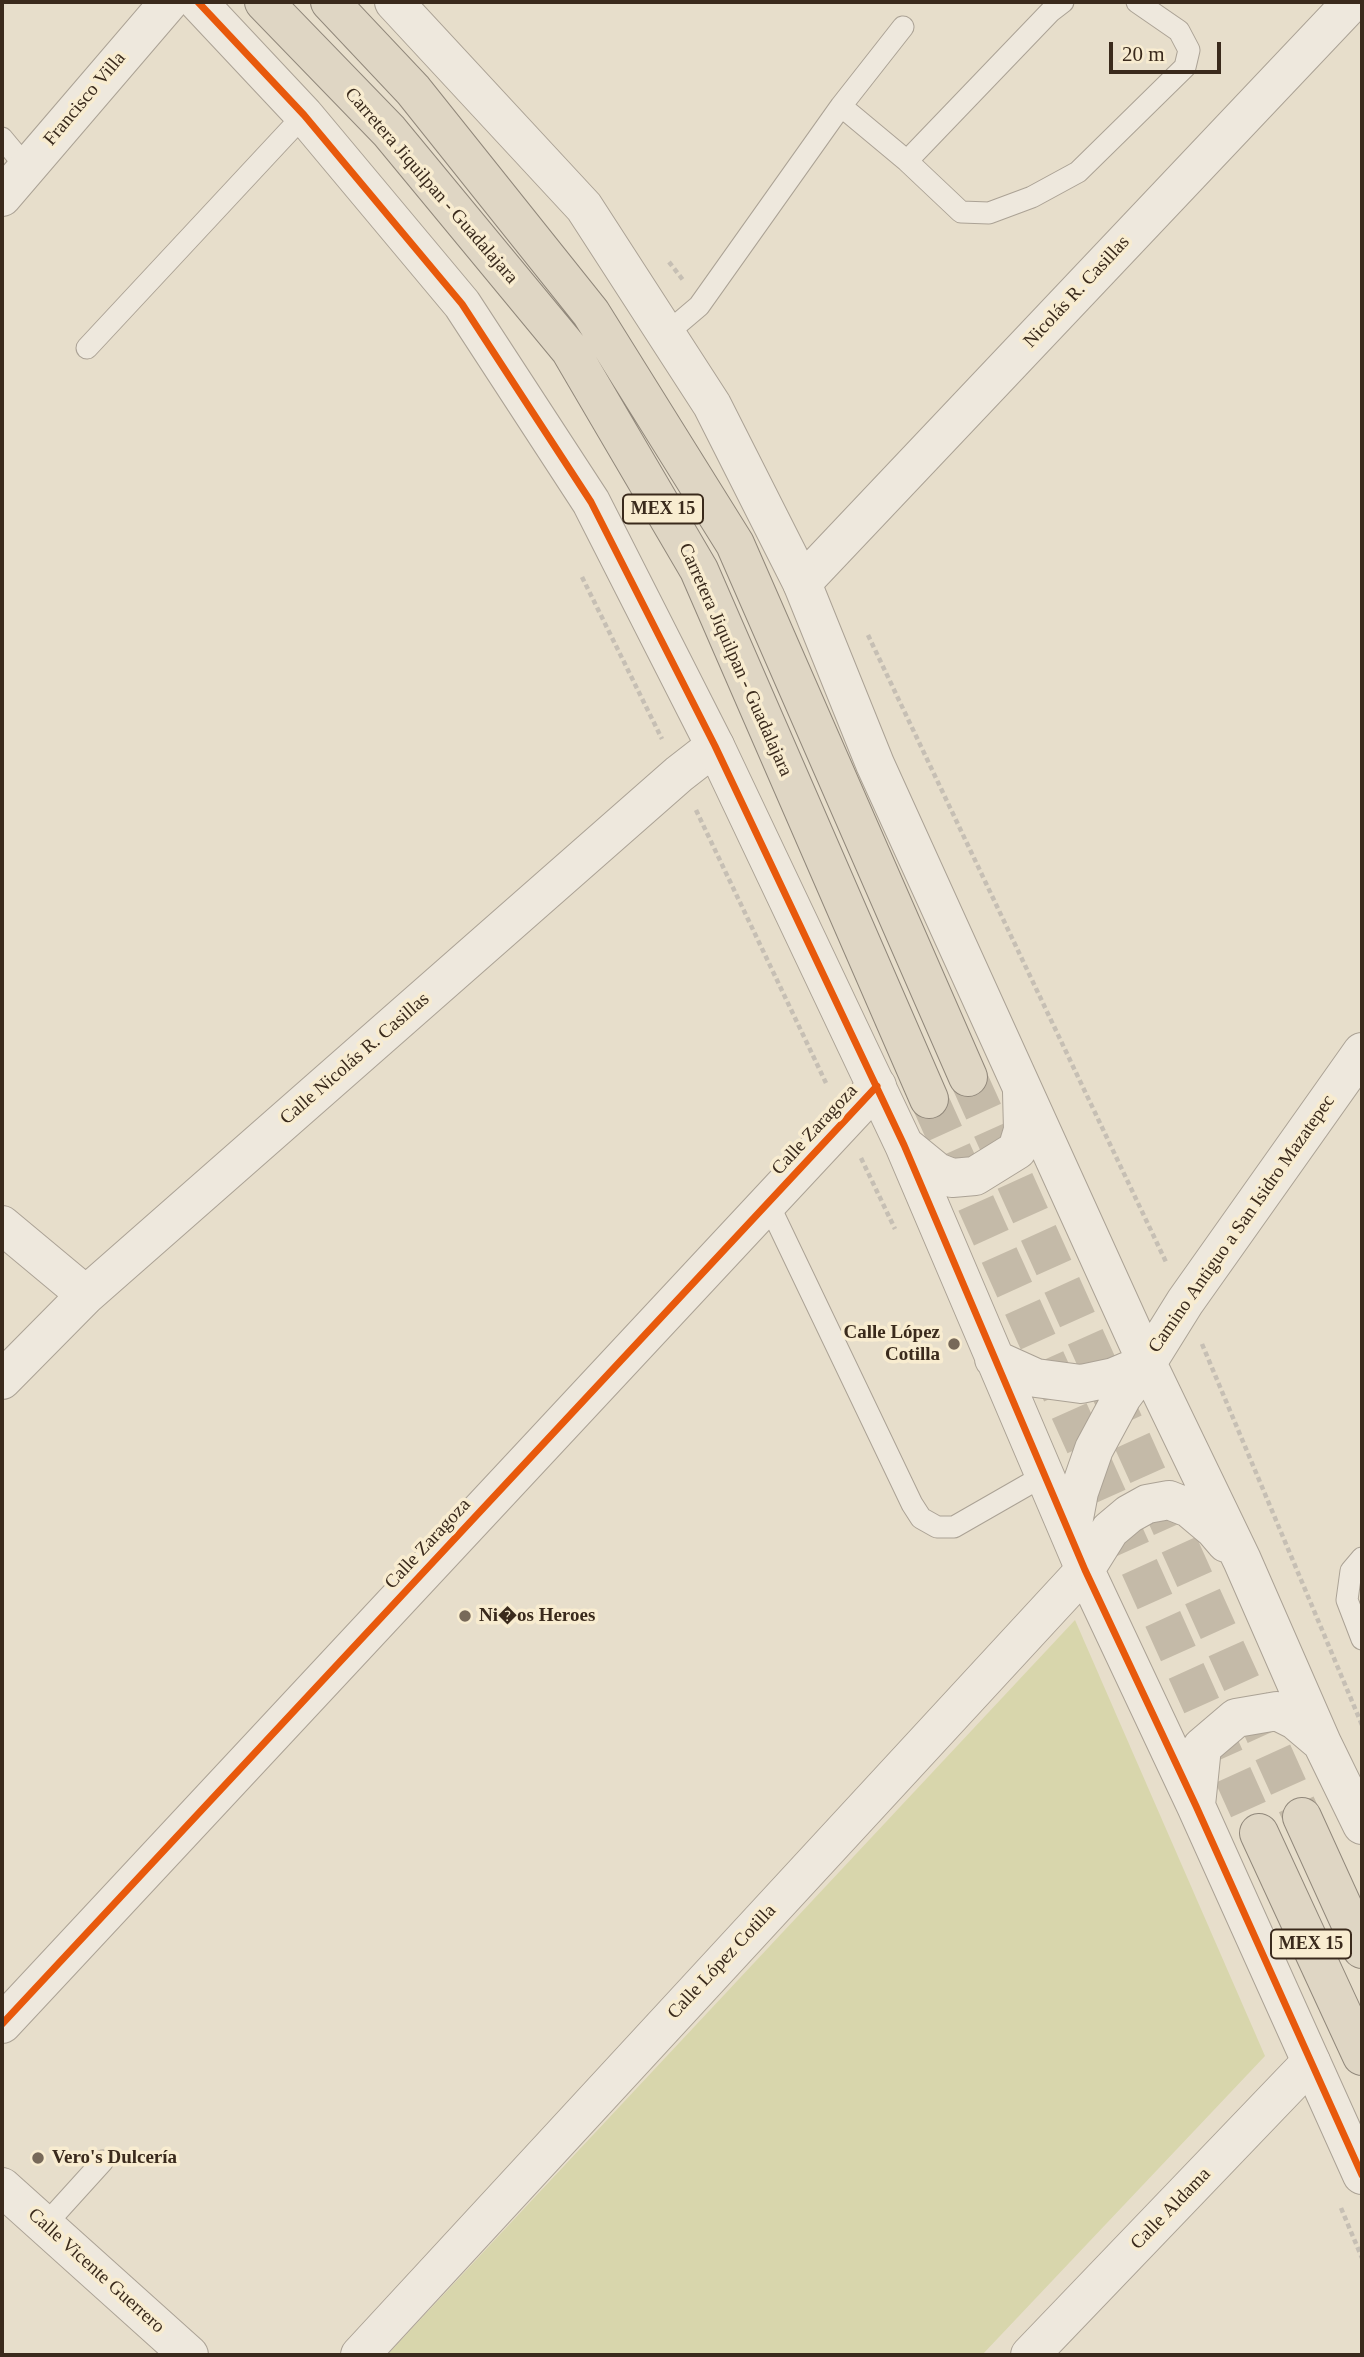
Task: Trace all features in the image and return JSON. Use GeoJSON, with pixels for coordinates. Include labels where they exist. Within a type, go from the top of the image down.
{"type":"FeatureCollection","features":[{"type":"Feature","properties":{"kind":"highway","name":"Carretera Jiquilpan - Guadalajara"},"geometry":{"type":"LineString","coordinates":[[264,2],[389,131],[570,350],[699,570],[929,1099]]}},
{"type":"Feature","properties":{"kind":"highway","name":"Carretera Jiquilpan - Guadalajara"},"geometry":{"type":"LineString","coordinates":[[330,2],[412,90],[591,313],[735,544],[968,1077]]}},
{"type":"Feature","properties":{"kind":"highway","name":"MEX 15"},"geometry":{"type":"LineString","coordinates":[[1303,1817],[1362,1949]]}},
{"type":"Feature","properties":{"kind":"highway","name":"MEX 15"},"geometry":{"type":"LineString","coordinates":[[1259,1833],[1362,2056]]}},
{"type":"Feature","properties":{"kind":"street","name":"Francisco Villa"},"geometry":{"type":"LineString","coordinates":[[2,197],[169,2]]}},
{"type":"Feature","properties":{"kind":"street"},"geometry":{"type":"LineString","coordinates":[[198,2],[303,115],[462,304],[591,502],[715,746],[904,1145],[1043,1476],[1196,1806],[1362,2175]]}},
{"type":"Feature","properties":{"kind":"street"},"geometry":{"type":"LineString","coordinates":[[394,2],[584,206],[712,405],[802,583],[875,764],[1147,1363],[1242,1560],[1322,1743],[1362,1825]]}},
{"type":"Feature","properties":{"kind":"street","name":"Nicolás R. Casillas"},"geometry":{"type":"LineString","coordinates":[[802,583],[1352,2]]}},
{"type":"Feature","properties":{"kind":"street","name":"Calle Nicolás R. Casillas"},"geometry":{"type":"LineString","coordinates":[[2,1380],[86,1295],[679,774],[715,746]]}},
{"type":"Feature","properties":{"kind":"street","name":"Camino Antiguo a San Isidro Mazatepec"},"geometry":{"type":"LineString","coordinates":[[1071,1534],[1079,1492],[1094,1449],[1122,1397],[1185,1302],[1362,1052]]}},
{"type":"Feature","properties":{"kind":"street","name":"Calle Zaragoza"},"geometry":{"type":"LineString","coordinates":[[2,2024],[877,1087]]}},
{"type":"Feature","properties":{"kind":"street"},"geometry":{"type":"LineString","coordinates":[[904,1145],[937,1172],[952,1178],[975,1176],[1017,1150],[1023,1130],[1022,1088]]}},
{"type":"Feature","properties":{"kind":"street"},"geometry":{"type":"LineString","coordinates":[[2,1225],[86,1295]]}},
{"type":"Feature","properties":{"kind":"street"},"geometry":{"type":"LineString","coordinates":[[994,1359],[1036,1378],[1081,1384],[1114,1377],[1147,1363]]}},
{"type":"Feature","properties":{"kind":"street","name":"Calle López Cotilla"},"geometry":{"type":"LineString","coordinates":[[360,2355],[1085,1570],[1110,1530],[1129,1514],[1147,1504],[1168,1500],[1189,1508],[1214,1529],[1242,1560]]}},
{"type":"Feature","properties":{"kind":"street"},"geometry":{"type":"LineString","coordinates":[[1196,1806],[1202,1748],[1236,1718],[1277,1711],[1295,1720],[1322,1743]]}},
{"type":"Feature","properties":{"kind":"street","name":"Calle Aldama"},"geometry":{"type":"LineString","coordinates":[[1030,2355],[1311,2062]]}},
{"type":"Feature","properties":{"kind":"street","name":"Calle Vicente Guerrero"},"geometry":{"type":"LineString","coordinates":[[2,2187],[189,2355]]}},
{"type":"Feature","properties":{"kind":"lane"},"geometry":{"type":"LineString","coordinates":[[907,161],[1050,12],[1063,2]]}},
{"type":"Feature","properties":{"kind":"lane"},"geometry":{"type":"LineString","coordinates":[[841,106],[907,161],[961,212],[989,213],[1032,197],[1078,172],[1185,67],[1189,50],[1179,31],[1137,2]]}},
{"type":"Feature","properties":{"kind":"lane"},"geometry":{"type":"LineString","coordinates":[[666,334],[699,306],[841,106],[903,27]]}},
{"type":"Feature","properties":{"kind":"lane"},"geometry":{"type":"LineString","coordinates":[[87,348],[303,115]]}},
{"type":"Feature","properties":{"kind":"lane"},"geometry":{"type":"LineString","coordinates":[[2,138],[27,168]]}},
{"type":"Feature","properties":{"kind":"lane"},"geometry":{"type":"LineString","coordinates":[[768,1203],[906,1492],[921,1518],[937,1527],[954,1527],[1043,1476]]}},
{"type":"Feature","properties":{"kind":"lane"},"geometry":{"type":"LineString","coordinates":[[1362,1558],[1352,1571],[1347,1600],[1362,1639]]}},
{"type":"Feature","properties":{"kind":"lane"},"geometry":{"type":"LineString","coordinates":[[45,2225],[103,2161]]}},
{"type":"Feature","properties":{"kind":"path"},"geometry":{"type":"LineString","coordinates":[[577,567],[679,774]]}},
{"type":"Feature","properties":{"kind":"path"},"geometry":{"type":"LineString","coordinates":[[865,629],[1185,1302],[1362,1725]]}},
{"type":"Feature","properties":{"kind":"shaded area"},"geometry":{"type":"Polygon","coordinates":[[[1075,1620],[1265,2056],[982,2355],[387,2355],[1075,1620]]]}},
{"type":"Feature","properties":{"kind":"tunnel"},"geometry":{"type":"LineString","coordinates":[[968,1077],[1302,1817]]}},
{"type":"Feature","properties":{"kind":"tunnel"},"geometry":{"type":"LineString","coordinates":[[929,1099],[1259,1833]]}},
{"type":"Feature","properties":{"kind":"cycle path"},"geometry":{"type":"LineString","coordinates":[[198,2],[304,115],[462,304],[591,502],[715,746],[904,1145],[1085,1570],[1196,1806],[1362,2175]]}},
{"type":"Feature","properties":{"kind":"cycle path"},"geometry":{"type":"LineString","coordinates":[[2,2024],[877,1086]]}},
{"type":"Feature","properties":{"kind":"place","name":"Calle López Cotilla"},"geometry":{"type":"Point","coordinates":[954,1344]}},
{"type":"Feature","properties":{"kind":"place","name":"Ni�os Heroes"},"geometry":{"type":"Point","coordinates":[465,1616]}},
{"type":"Feature","properties":{"kind":"place","name":"Vero's Dulcería"},"geometry":{"type":"Point","coordinates":[38,2158]}}]}
